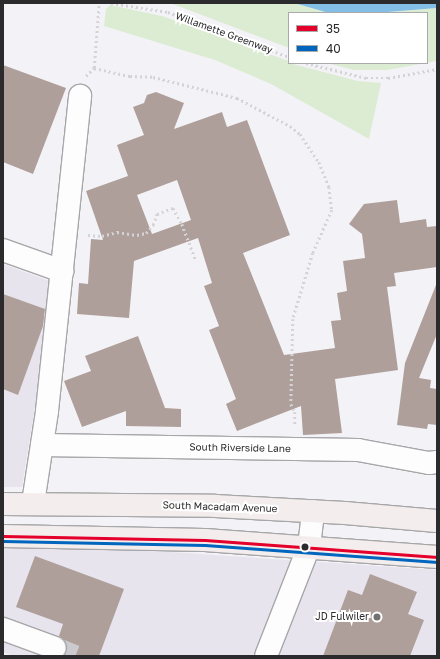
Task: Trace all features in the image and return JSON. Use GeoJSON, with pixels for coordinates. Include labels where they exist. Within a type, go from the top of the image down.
{"type":"FeatureCollection","features":[{"type":"Feature","properties":{"kind":"main road","name":"South Macadam Avenue"},"geometry":{"type":"LineString","coordinates":[[3,504],[33,503],[215,506],[314,511],[437,522]]}},
{"type":"Feature","properties":{"kind":"main road"},"geometry":{"type":"LineString","coordinates":[[3,536],[205,540],[309,546],[437,557]]}},
{"type":"Feature","properties":{"kind":"street"},"geometry":{"type":"LineString","coordinates":[[33,503],[42,445],[80,96]]}},
{"type":"Feature","properties":{"kind":"street"},"geometry":{"type":"LineString","coordinates":[[3,250],[62,271]]}},
{"type":"Feature","properties":{"kind":"street","name":"South Riverside Lane"},"geometry":{"type":"LineString","coordinates":[[42,445],[358,450],[428,463],[437,462]]}},
{"type":"Feature","properties":{"kind":"street"},"geometry":{"type":"LineString","coordinates":[[266,656],[309,546],[314,511]]}},
{"type":"Feature","properties":{"kind":"street"},"geometry":{"type":"LineString","coordinates":[[3,629],[55,648]]}},
{"type":"Feature","properties":{"kind":"path"},"geometry":{"type":"LineString","coordinates":[[94,68],[99,3]]}},
{"type":"Feature","properties":{"kind":"path","name":"Willamette Greenway"},"geometry":{"type":"LineString","coordinates":[[112,3],[168,12],[288,57]]}},
{"type":"Feature","properties":{"kind":"path"},"geometry":{"type":"LineString","coordinates":[[310,64],[366,78],[388,78],[437,69]]}},
{"type":"Feature","properties":{"kind":"path"},"geometry":{"type":"LineString","coordinates":[[80,96],[88,72],[94,68],[130,76],[153,77],[237,98],[290,126],[300,134],[319,162],[332,200],[329,220],[313,253],[293,319],[291,404],[295,412],[296,449]]}},
{"type":"Feature","properties":{"kind":"path"},"geometry":{"type":"LineString","coordinates":[[85,234],[102,236],[117,232],[137,235],[146,233],[153,225],[157,214],[172,208],[182,224],[196,261]]}},
{"type":"Feature","properties":{"kind":"shaded area"},"geometry":{"type":"Polygon","coordinates":[[[3,264],[55,283],[22,487],[3,487],[3,264]]]}},
{"type":"Feature","properties":{"kind":"shaded area"},"geometry":{"type":"Polygon","coordinates":[[[3,547],[154,551],[437,570],[437,656],[13,656],[3,652],[3,547]]]}},
{"type":"Feature","properties":{"kind":"green space"},"geometry":{"type":"Polygon","coordinates":[[[170,3],[294,3],[326,12],[288,12],[288,48],[170,3]]]}},
{"type":"Feature","properties":{"kind":"green space"},"geometry":{"type":"Polygon","coordinates":[[[110,5],[162,16],[288,61],[288,64],[358,81],[381,83],[369,139],[271,84],[215,60],[104,26],[106,9],[110,5]]]}},
{"type":"Feature","properties":{"kind":"green space"},"geometry":{"type":"Polygon","coordinates":[[[437,8],[437,61],[428,63],[428,12],[387,12],[437,8]]]}},
{"type":"Feature","properties":{"kind":"green space"},"geometry":{"type":"Polygon","coordinates":[[[331,64],[420,64],[387,70],[354,70],[331,64]]]}},
{"type":"Feature","properties":{"kind":"water"},"geometry":{"type":"Polygon","coordinates":[[[294,3],[437,3],[437,8],[387,12],[326,12],[294,3]]]}},
{"type":"Feature","properties":{"kind":"building"},"geometry":{"type":"Polygon","coordinates":[[[3,65],[66,88],[33,174],[3,162],[3,65]]]}},
{"type":"Feature","properties":{"kind":"building"},"geometry":{"type":"Polygon","coordinates":[[[156,92],[184,103],[174,129],[222,112],[227,127],[247,120],[290,235],[243,253],[284,355],[335,348],[331,321],[341,320],[337,293],[347,291],[343,261],[365,258],[362,234],[349,224],[364,204],[397,200],[400,223],[426,219],[427,227],[437,226],[437,267],[394,273],[396,286],[387,287],[398,370],[335,379],[342,433],[303,435],[301,406],[237,431],[226,404],[236,399],[209,330],[219,326],[204,286],[212,283],[198,238],[134,261],[129,318],[77,314],[79,283],[88,284],[91,239],[103,240],[86,191],[128,176],[117,145],[144,135],[133,107],[144,103],[147,95],[156,92]],[[177,180],[137,195],[152,234],[191,220],[177,180]]]}},
{"type":"Feature","properties":{"kind":"building"},"geometry":{"type":"Polygon","coordinates":[[[436,285],[437,334],[419,378],[431,380],[430,388],[437,389],[437,425],[428,424],[427,429],[397,425],[405,363],[436,285]]]}},
{"type":"Feature","properties":{"kind":"building"},"geometry":{"type":"Polygon","coordinates":[[[3,294],[45,309],[43,326],[18,395],[3,389],[3,294]]]}},
{"type":"Feature","properties":{"kind":"building"},"geometry":{"type":"Polygon","coordinates":[[[138,336],[165,408],[181,409],[181,427],[126,426],[126,411],[82,427],[64,381],[91,371],[85,356],[138,336]]]}},
{"type":"Feature","properties":{"kind":"building"},"geometry":{"type":"Polygon","coordinates":[[[35,556],[124,589],[99,656],[64,656],[67,645],[59,636],[63,624],[16,607],[35,556]]]}},
{"type":"Feature","properties":{"kind":"building","name":"JD Fulwiler"},"geometry":{"type":"Polygon","coordinates":[[[370,574],[417,592],[408,614],[424,620],[410,656],[323,656],[348,590],[362,595],[370,574]]]}},
{"type":"Feature","properties":{"kind":"tunnel"},"geometry":{"type":"LineString","coordinates":[[55,648],[75,656]]}},
{"type":"Feature","properties":{"kind":"transit line","name":"35"},"geometry":{"type":"LineString","coordinates":[[3,536],[205,540],[437,557]]}},
{"type":"Feature","properties":{"kind":"transit line","name":"40"},"geometry":{"type":"LineString","coordinates":[[3,541],[205,545],[437,562]]}},
{"type":"Feature","properties":{"kind":"place","name":"JD Fulwiler"},"geometry":{"type":"Point","coordinates":[377,617]}}]}
